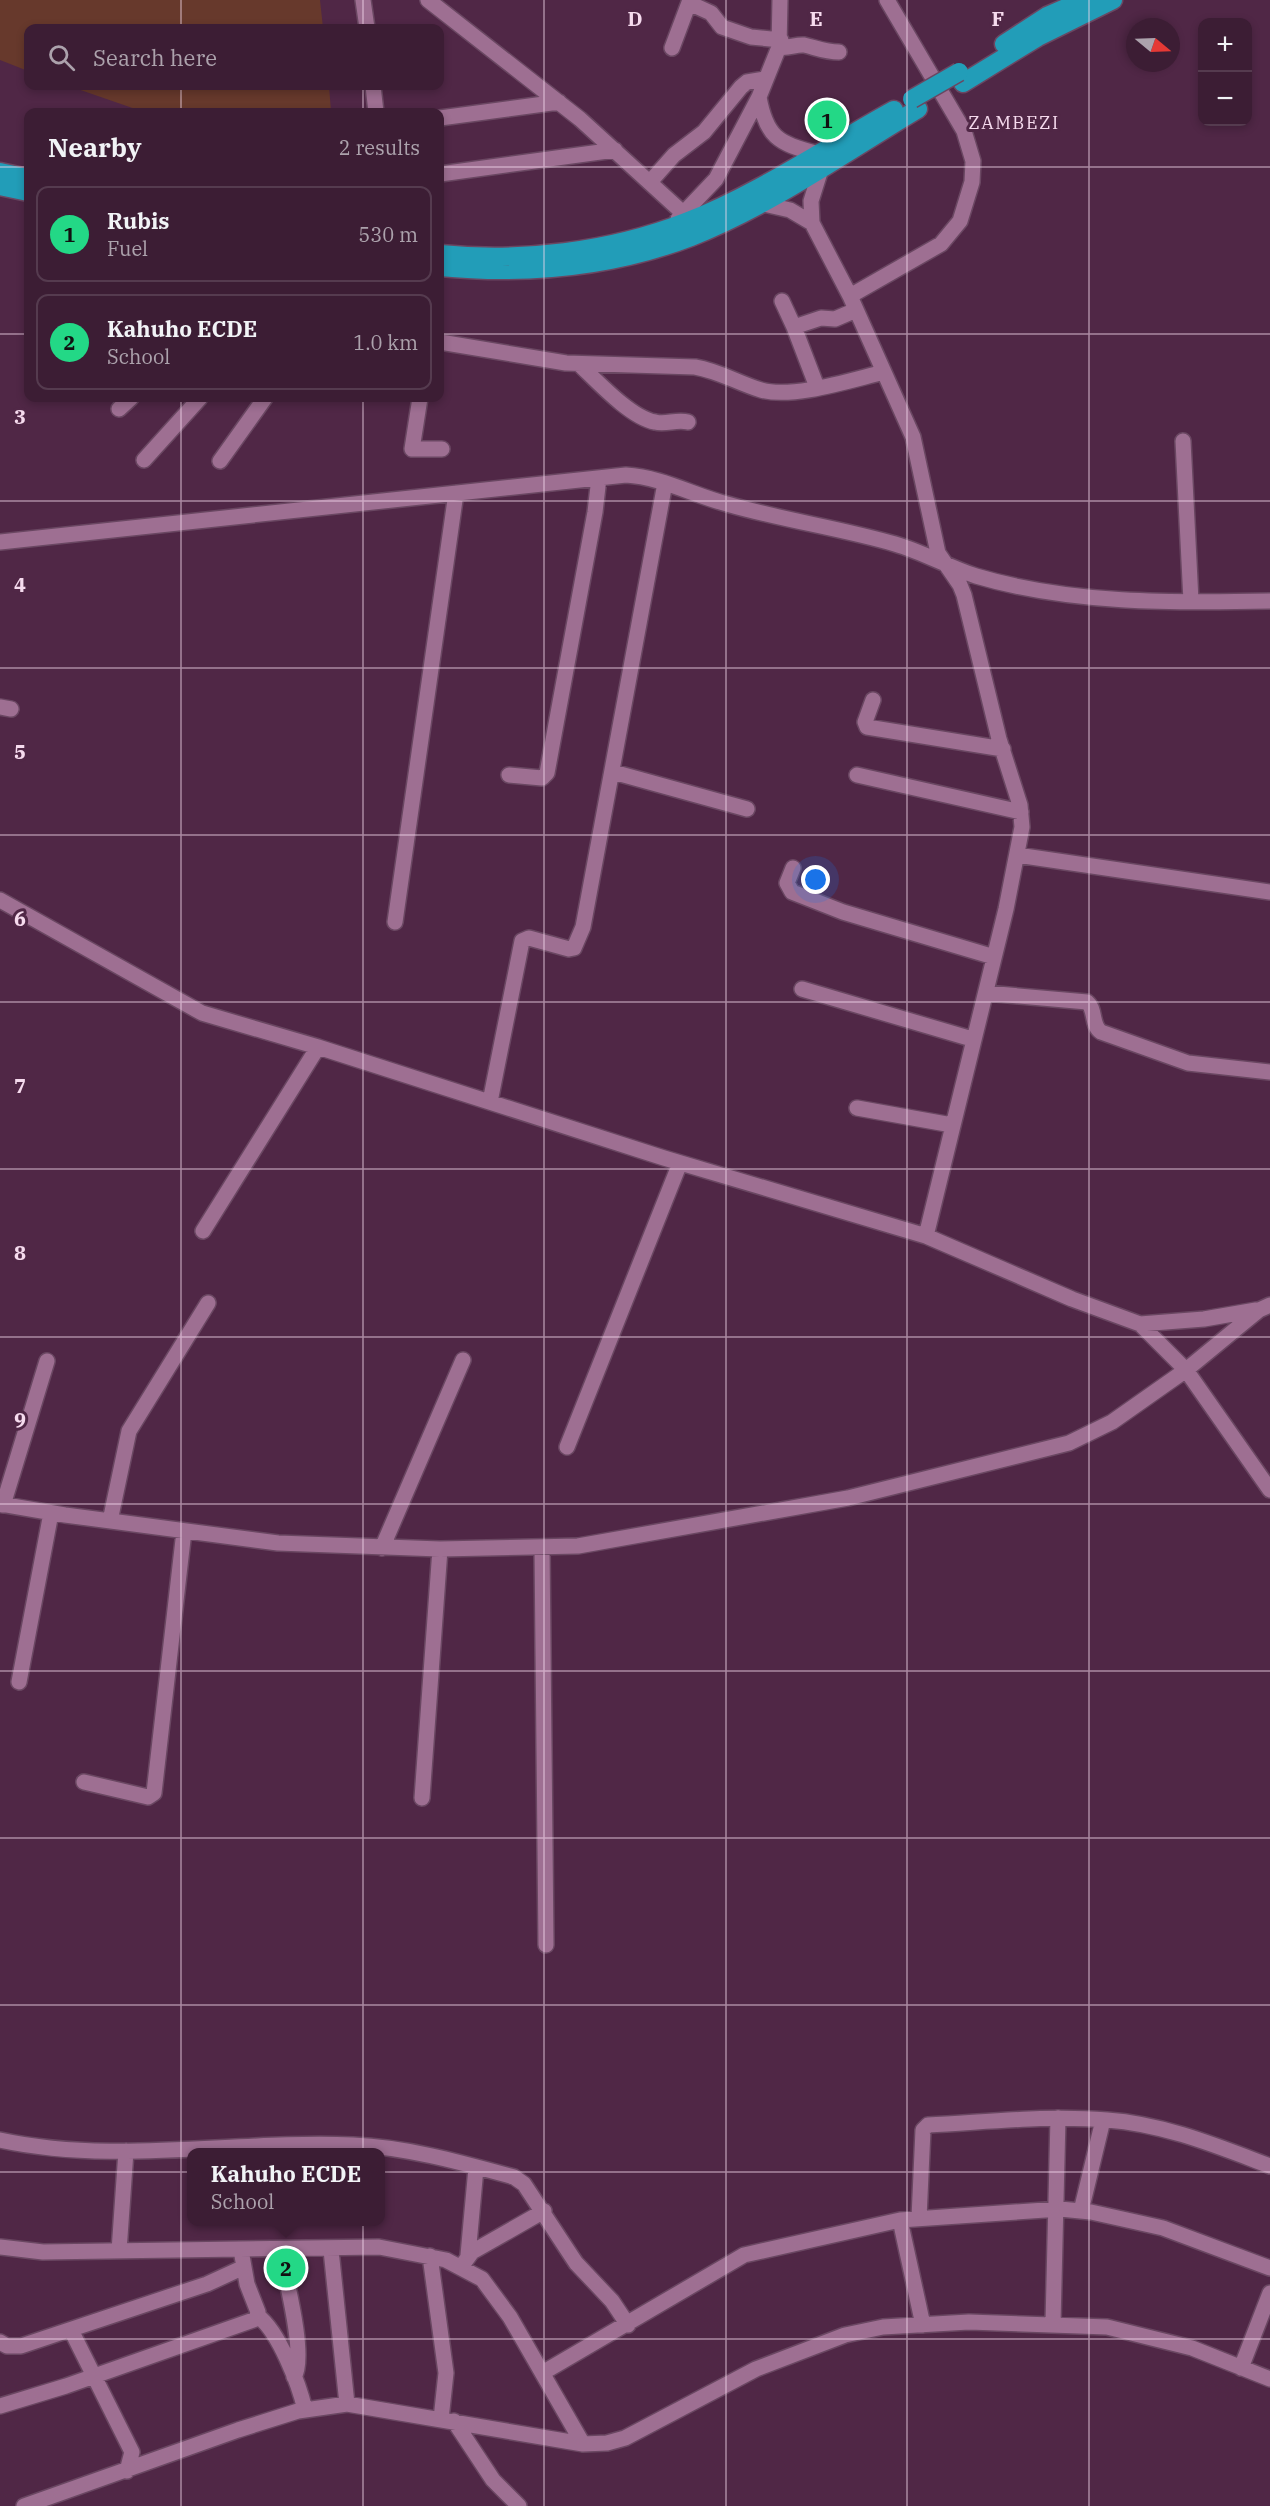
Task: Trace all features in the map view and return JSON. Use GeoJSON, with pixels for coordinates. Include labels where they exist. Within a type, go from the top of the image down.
{"type":"FeatureCollection","features":[{"type":"Feature","properties":{"kind":"highway"},"geometry":{"type":"LineString","coordinates":[[961,77],[1047,16],[1084,0]]}},
{"type":"Feature","properties":{"kind":"highway"},"geometry":{"type":"LineString","coordinates":[[444,254],[529,257],[576,251],[668,228],[740,198],[819,160],[961,77],[1113,0]]}},
{"type":"Feature","properties":{"kind":"highway"},"geometry":{"type":"LineString","coordinates":[[444,267],[485,271],[546,271],[613,260],[653,250],[693,236],[760,203],[819,160]]}},
{"type":"Feature","properties":{"kind":"highway"},"geometry":{"type":"LineString","coordinates":[[0,172],[24,177]]}},
{"type":"Feature","properties":{"kind":"highway"},"geometry":{"type":"LineString","coordinates":[[0,186],[24,191]]}},
{"type":"Feature","properties":{"kind":"street"},"geometry":{"type":"LineString","coordinates":[[363,0],[366,24]]}},
{"type":"Feature","properties":{"kind":"street"},"geometry":{"type":"LineString","coordinates":[[428,0],[559,102],[683,213]]}},
{"type":"Feature","properties":{"kind":"street"},"geometry":{"type":"LineString","coordinates":[[668,228],[720,171],[759,96],[780,43],[780,0]]}},
{"type":"Feature","properties":{"kind":"street"},"geometry":{"type":"LineString","coordinates":[[794,327],[821,318],[835,319],[853,303],[941,244],[960,221],[972,182],[973,161],[964,131],[887,0]]}},
{"type":"Feature","properties":{"kind":"street"},"geometry":{"type":"LineString","coordinates":[[672,48],[689,1],[711,13],[722,27],[751,37],[780,43],[789,48],[801,45],[821,51],[838,52]]}},
{"type":"Feature","properties":{"kind":"street"},"geometry":{"type":"LineString","coordinates":[[650,182],[674,155],[704,132],[741,87],[747,82],[765,79]]}},
{"type":"Feature","properties":{"kind":"street"},"geometry":{"type":"LineString","coordinates":[[373,90],[376,108]]}},
{"type":"Feature","properties":{"kind":"street"},"geometry":{"type":"LineString","coordinates":[[759,96],[765,123],[778,140],[819,160],[811,201],[812,223],[853,303],[913,437],[938,553],[960,585],[964,595],[1003,749],[1022,812],[1017,855],[986,993],[972,1039],[926,1236]]}},
{"type":"Feature","properties":{"kind":"street"},"geometry":{"type":"LineString","coordinates":[[444,117],[559,102]]}},
{"type":"Feature","properties":{"kind":"street"},"geometry":{"type":"LineString","coordinates":[[444,173],[615,150]]}},
{"type":"Feature","properties":{"kind":"street"},"geometry":{"type":"LineString","coordinates":[[760,203],[790,210],[812,223]]}},
{"type":"Feature","properties":{"kind":"street"},"geometry":{"type":"LineString","coordinates":[[782,301],[817,387]]}},
{"type":"Feature","properties":{"kind":"street"},"geometry":{"type":"LineString","coordinates":[[444,343],[579,364],[710,369],[773,392],[817,387],[884,372]]}},
{"type":"Feature","properties":{"kind":"street"},"geometry":{"type":"LineString","coordinates":[[579,364],[611,394],[651,422],[661,423],[676,419],[688,422]]}},
{"type":"Feature","properties":{"kind":"street"},"geometry":{"type":"LineString","coordinates":[[119,409],[127,402]]}},
{"type":"Feature","properties":{"kind":"street"},"geometry":{"type":"LineString","coordinates":[[144,460],[196,402]]}},
{"type":"Feature","properties":{"kind":"street"},"geometry":{"type":"LineString","coordinates":[[220,461],[262,402]]}},
{"type":"Feature","properties":{"kind":"street"},"geometry":{"type":"LineString","coordinates":[[419,402],[412,448],[442,449]]}},
{"type":"Feature","properties":{"kind":"street"},"geometry":{"type":"LineString","coordinates":[[1183,441],[1191,601]]}},
{"type":"Feature","properties":{"kind":"street"},"geometry":{"type":"LineString","coordinates":[[0,542],[598,478],[640,476],[691,494],[759,513],[896,544],[973,575],[1037,591],[1102,598],[1270,601]]}},
{"type":"Feature","properties":{"kind":"street"},"geometry":{"type":"LineString","coordinates":[[508,776],[534,779],[542,778],[547,773],[595,512],[598,478]]}},
{"type":"Feature","properties":{"kind":"street"},"geometry":{"type":"LineString","coordinates":[[490,1102],[522,941],[529,938],[569,949],[578,945],[613,772],[665,483]]}},
{"type":"Feature","properties":{"kind":"street"},"geometry":{"type":"LineString","coordinates":[[395,922],[456,493]]}},
{"type":"Feature","properties":{"kind":"street"},"geometry":{"type":"LineString","coordinates":[[873,700],[865,722],[867,727],[1003,749]]}},
{"type":"Feature","properties":{"kind":"street"},"geometry":{"type":"LineString","coordinates":[[613,772],[747,809]]}},
{"type":"Feature","properties":{"kind":"street"},"geometry":{"type":"LineString","coordinates":[[857,775],[1022,812]]}},
{"type":"Feature","properties":{"kind":"street"},"geometry":{"type":"LineString","coordinates":[[1017,855],[1270,892]]}},
{"type":"Feature","properties":{"kind":"street"},"geometry":{"type":"LineString","coordinates":[[793,868],[787,883],[792,892],[843,912],[994,957]]}},
{"type":"Feature","properties":{"kind":"street"},"geometry":{"type":"LineString","coordinates":[[0,900],[202,1012],[680,1163],[926,1236],[1072,1299],[1140,1324],[1204,1319],[1264,1307]]}},
{"type":"Feature","properties":{"kind":"street"},"geometry":{"type":"LineString","coordinates":[[802,989],[972,1039]]}},
{"type":"Feature","properties":{"kind":"street"},"geometry":{"type":"LineString","coordinates":[[986,993],[1087,1002],[1092,1006],[1096,1027],[1101,1032],[1188,1063],[1270,1072]]}},
{"type":"Feature","properties":{"kind":"street"},"geometry":{"type":"LineString","coordinates":[[203,1231],[318,1047]]}},
{"type":"Feature","properties":{"kind":"street"},"geometry":{"type":"LineString","coordinates":[[857,1108],[952,1125]]}},
{"type":"Feature","properties":{"kind":"street"},"geometry":{"type":"LineString","coordinates":[[567,1447],[680,1163]]}},
{"type":"Feature","properties":{"kind":"street"},"geometry":{"type":"LineString","coordinates":[[110,1521],[129,1431],[208,1302]]}},
{"type":"Feature","properties":{"kind":"street"},"geometry":{"type":"LineString","coordinates":[[47,1362],[2,1504],[51,1513],[278,1543],[382,1548],[542,1548],[578,1546],[633,1538],[848,1498],[1069,1443],[1112,1422],[1186,1370],[1264,1307]]}},
{"type":"Feature","properties":{"kind":"street"},"geometry":{"type":"LineString","coordinates":[[1140,1324],[1186,1370],[1270,1490]]}},
{"type":"Feature","properties":{"kind":"street"},"geometry":{"type":"LineString","coordinates":[[382,1548],[463,1360]]}},
{"type":"Feature","properties":{"kind":"street"},"geometry":{"type":"LineString","coordinates":[[19,1682],[51,1513]]}},
{"type":"Feature","properties":{"kind":"street"},"geometry":{"type":"LineString","coordinates":[[84,1782],[148,1797],[154,1793],[184,1531]]}},
{"type":"Feature","properties":{"kind":"street"},"geometry":{"type":"LineString","coordinates":[[542,1548],[546,1945]]}},
{"type":"Feature","properties":{"kind":"street"},"geometry":{"type":"LineString","coordinates":[[422,1798],[440,1549]]}},
{"type":"Feature","properties":{"kind":"street"},"geometry":{"type":"LineString","coordinates":[[1053,2323],[1058,2118]]}},
{"type":"Feature","properties":{"kind":"street"},"geometry":{"type":"LineString","coordinates":[[920,2218],[923,2130],[925,2127],[1058,2118],[1103,2120],[1194,2137],[1270,2166]]}},
{"type":"Feature","properties":{"kind":"street"},"geometry":{"type":"LineString","coordinates":[[1082,2211],[1103,2120]]}},
{"type":"Feature","properties":{"kind":"street"},"geometry":{"type":"LineString","coordinates":[[0,2139],[51,2150],[187,2149]]}},
{"type":"Feature","properties":{"kind":"street"},"geometry":{"type":"LineString","coordinates":[[240,2148],[354,2145],[386,2148],[520,2180],[544,2211],[576,2264],[612,2301],[628,2325]]}},
{"type":"Feature","properties":{"kind":"street"},"geometry":{"type":"LineString","coordinates":[[119,2251],[126,2151]]}},
{"type":"Feature","properties":{"kind":"street"},"geometry":{"type":"LineString","coordinates":[[465,2261],[476,2168]]}},
{"type":"Feature","properties":{"kind":"street"},"geometry":{"type":"LineString","coordinates":[[544,2372],[628,2325],[744,2255],[900,2220],[1054,2209],[1082,2211],[1163,2228],[1270,2268]]}},
{"type":"Feature","properties":{"kind":"street"},"geometry":{"type":"LineString","coordinates":[[465,2261],[544,2211]]}},
{"type":"Feature","properties":{"kind":"street"},"geometry":{"type":"LineString","coordinates":[[900,2220],[923,2325]]}},
{"type":"Feature","properties":{"kind":"street"},"geometry":{"type":"LineString","coordinates":[[0,2247],[43,2252],[331,2250],[379,2247],[465,2261],[482,2279],[510,2317],[544,2372],[583,2444]]}},
{"type":"Feature","properties":{"kind":"street"},"geometry":{"type":"LineString","coordinates":[[241,2250],[258,2316],[268,2325],[294,2377],[305,2410]]}},
{"type":"Feature","properties":{"kind":"street"},"geometry":{"type":"LineString","coordinates":[[280,2250],[297,2333],[299,2366],[294,2377]]}},
{"type":"Feature","properties":{"kind":"street"},"geometry":{"type":"LineString","coordinates":[[331,2250],[347,2404]]}},
{"type":"Feature","properties":{"kind":"street"},"geometry":{"type":"LineString","coordinates":[[430,2256],[446,2373],[447,2420],[493,2480],[519,2506]]}},
{"type":"Feature","properties":{"kind":"street"},"geometry":{"type":"LineString","coordinates":[[0,2343],[7,2346],[21,2346],[207,2284],[244,2267]]}},
{"type":"Feature","properties":{"kind":"street"},"geometry":{"type":"LineString","coordinates":[[1241,2368],[1270,2293]]}},
{"type":"Feature","properties":{"kind":"street"},"geometry":{"type":"LineString","coordinates":[[0,2406],[92,2376],[258,2316]]}},
{"type":"Feature","properties":{"kind":"street"},"geometry":{"type":"LineString","coordinates":[[24,2506],[238,2430],[305,2410],[347,2404],[583,2444],[607,2444],[626,2438],[756,2369],[825,2341],[883,2327],[969,2322],[1053,2323],[1107,2327],[1137,2332],[1192,2348],[1270,2379]]}},
{"type":"Feature","properties":{"kind":"street"},"geometry":{"type":"LineString","coordinates":[[71,2330],[132,2452],[127,2471]]}},
{"type":"Feature","properties":{"kind":"shaded area"},"geometry":{"type":"Polygon","coordinates":[[[0,0],[320,0],[323,24],[24,24],[24,69],[0,60],[0,0]]]}},
{"type":"Feature","properties":{"kind":"shaded area"},"geometry":{"type":"Polygon","coordinates":[[[81,90],[329,90],[331,108],[132,108],[81,90]]]}},
{"type":"Feature","properties":{"kind":"place","name":"Rubis"},"geometry":{"type":"Point","coordinates":[827,120]}},
{"type":"Feature","properties":{"kind":"place","name":"Kahuho ECDE"},"geometry":{"type":"Point","coordinates":[286,2268]}},
{"type":"Feature","properties":{"kind":"district","name":"ZAMBEZI"},"geometry":{"type":"Point","coordinates":[1014,122]}}]}
